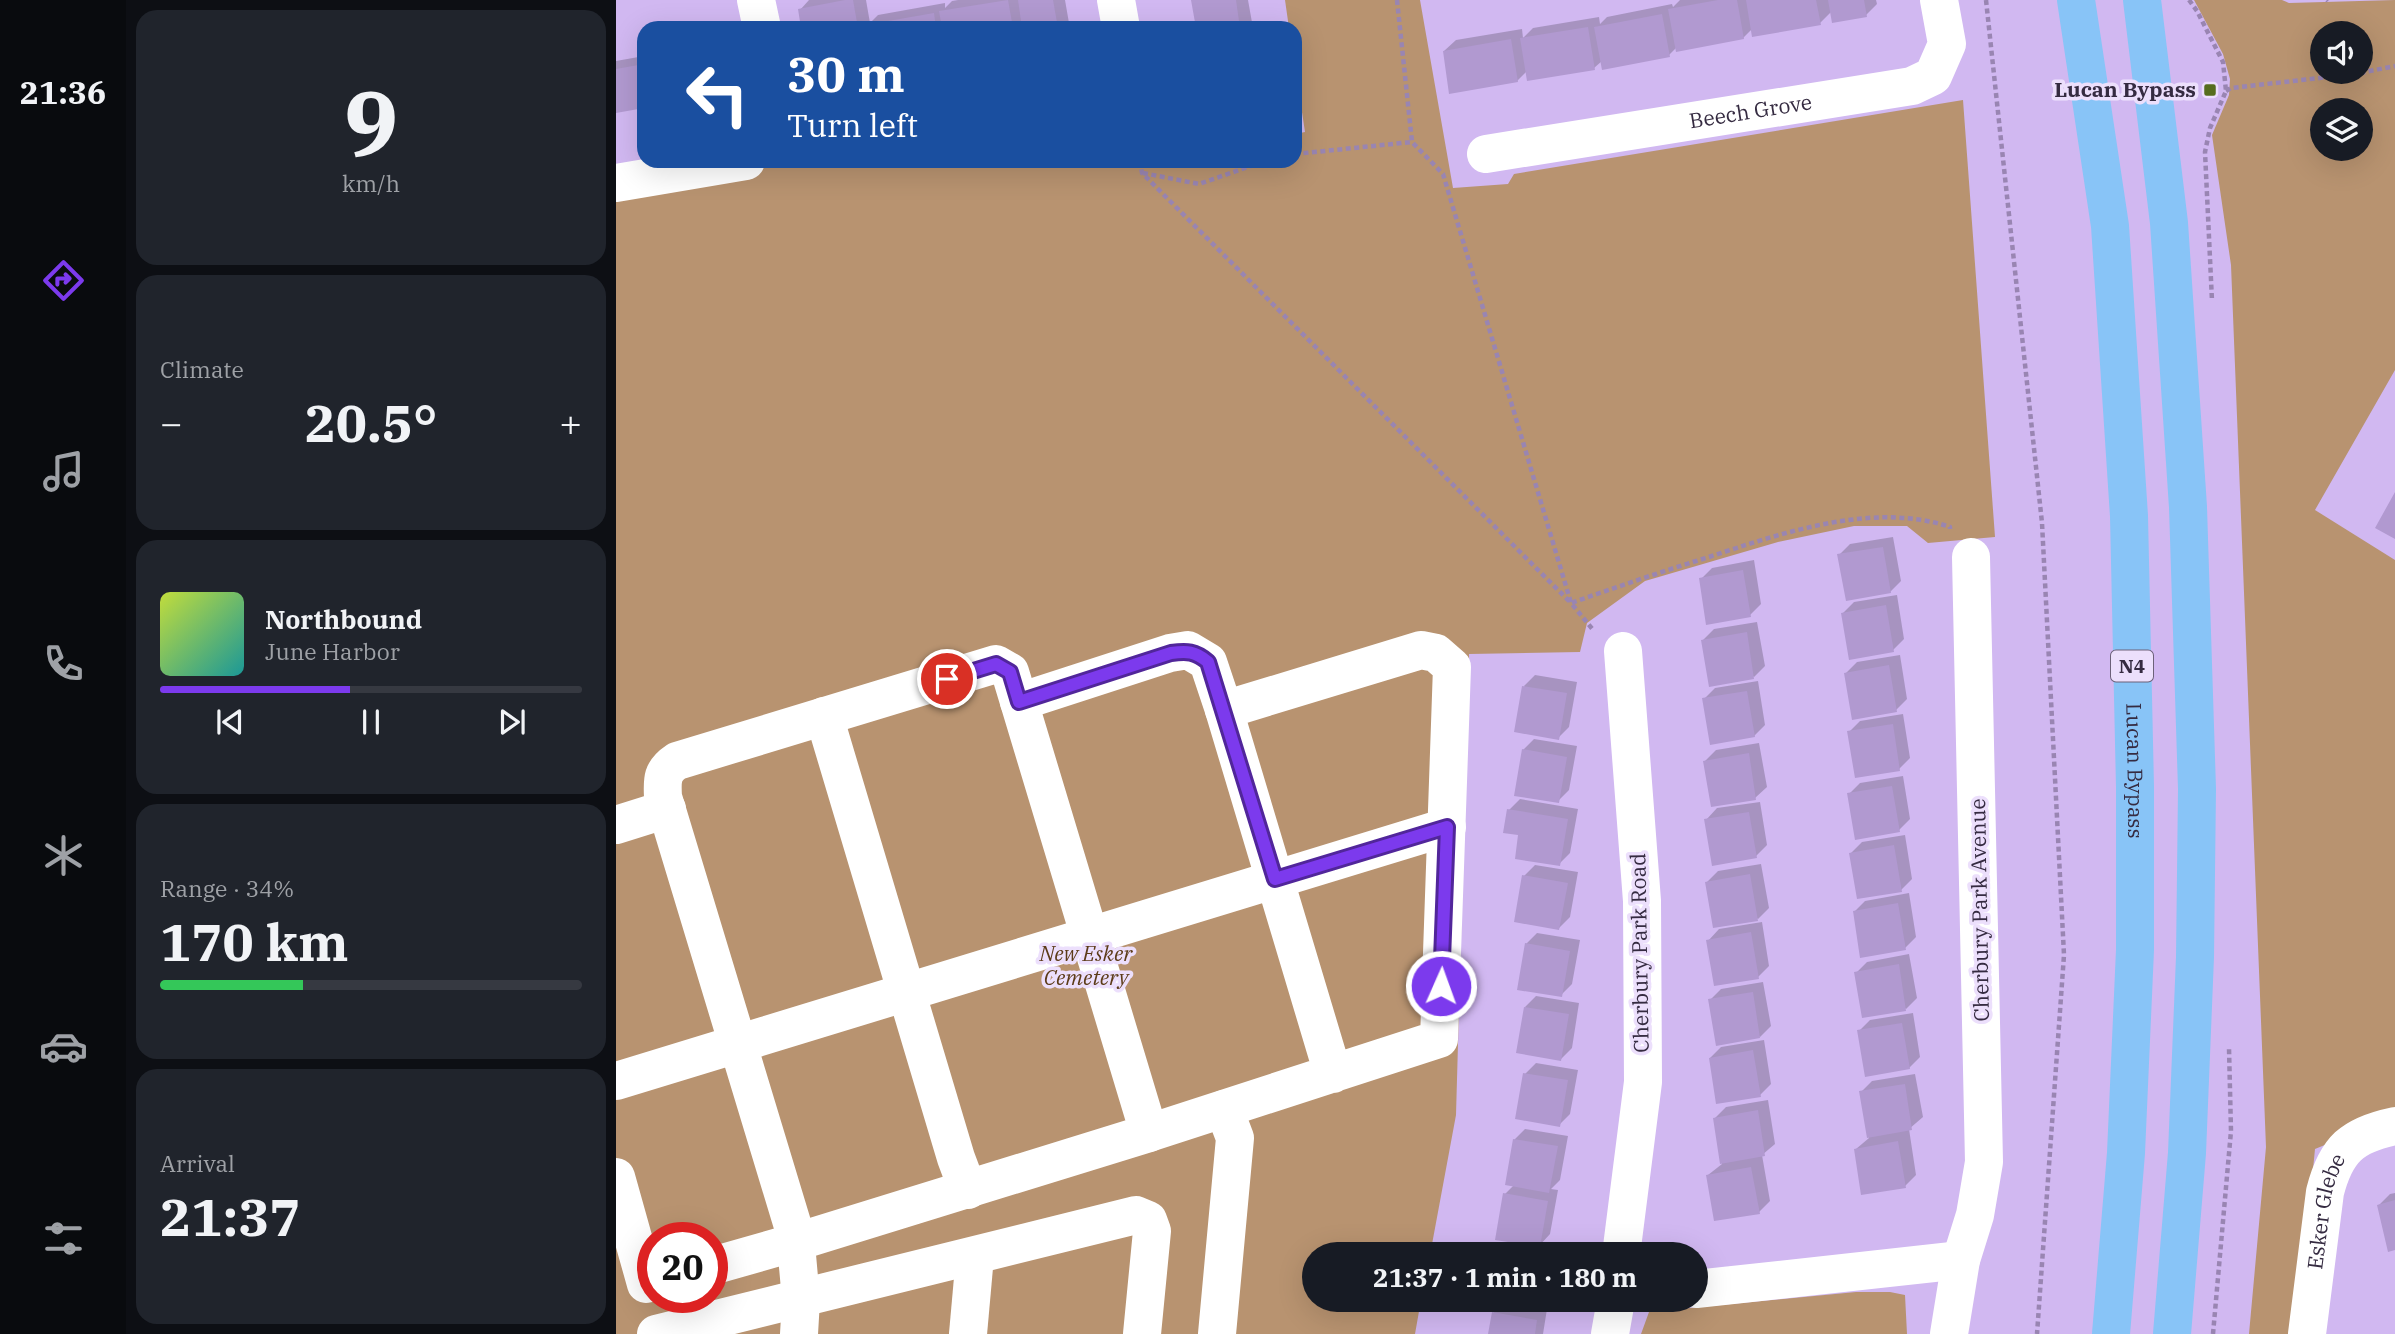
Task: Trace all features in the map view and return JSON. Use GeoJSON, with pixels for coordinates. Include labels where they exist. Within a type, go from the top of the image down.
{"type":"FeatureCollection","features":[{"type":"Feature","properties":{"kind":"highway","name":"Lucan Bypass"},"geometry":{"type":"LineString","coordinates":[[2076,0],[2110,226],[2129,516],[2135,787],[2135,950],[2126,1153],[2111,1334]]}},
{"type":"Feature","properties":{"kind":"highway"},"geometry":{"type":"LineString","coordinates":[[2142,0],[2169,223],[2188,507],[2196,789],[2195,957],[2188,1140],[2172,1334]]}},
{"type":"Feature","properties":{"kind":"street"},"geometry":{"type":"LineString","coordinates":[[756,0],[760,21]]}},
{"type":"Feature","properties":{"kind":"street"},"geometry":{"type":"LineString","coordinates":[[1116,0],[1120,21]]}},
{"type":"Feature","properties":{"kind":"street","name":"Beech Grove"},"geometry":{"type":"LineString","coordinates":[[1486,154],[1912,86],[1933,76],[1947,44],[1939,0]]}},
{"type":"Feature","properties":{"kind":"street"},"geometry":{"type":"LineString","coordinates":[[616,183],[705,168]]}},
{"type":"Feature","properties":{"kind":"street","name":"Cherbury Park Avenue"},"geometry":{"type":"LineString","coordinates":[[1949,1334],[1961,1260],[1975,1215],[1984,1162],[1961,547]]}},
{"type":"Feature","properties":{"kind":"street","name":"Cherbury Park Road"},"geometry":{"type":"LineString","coordinates":[[1609,641],[1642,901],[1643,1082],[1624,1242]]}},
{"type":"Feature","properties":{"kind":"street"},"geometry":{"type":"LineString","coordinates":[[1019,702],[1171,653],[1188,650],[1208,662],[1333,1074]]}},
{"type":"Feature","properties":{"kind":"street"},"geometry":{"type":"LineString","coordinates":[[728,1261],[1149,1133],[1439,1039],[1452,667],[1436,653],[1421,650],[1224,710]]}},
{"type":"Feature","properties":{"kind":"street"},"geometry":{"type":"LineString","coordinates":[[801,1317],[796,1242],[739,1043],[663,797],[662,776],[665,769],[677,761],[996,664],[1010,672],[1149,1133]]}},
{"type":"Feature","properties":{"kind":"street"},"geometry":{"type":"LineString","coordinates":[[824,716],[968,1189]]}},
{"type":"Feature","properties":{"kind":"street"},"geometry":{"type":"LineString","coordinates":[[616,825],[667,809]]}},
{"type":"Feature","properties":{"kind":"street"},"geometry":{"type":"LineString","coordinates":[[616,1081],[1447,827]]}},
{"type":"Feature","properties":{"kind":"street"},"geometry":{"type":"LineString","coordinates":[[1217,1334],[1235,1138],[1224,1109]]}},
{"type":"Feature","properties":{"kind":"street","name":"Esker Glebe"},"geometry":{"type":"LineString","coordinates":[[2307,1334],[2330,1171],[2341,1152],[2356,1138],[2395,1126]]}},
{"type":"Feature","properties":{"kind":"street"},"geometry":{"type":"LineString","coordinates":[[616,1177],[637,1242]]}},
{"type":"Feature","properties":{"kind":"street"},"geometry":{"type":"LineString","coordinates":[[656,1334],[801,1317],[975,1256],[1136,1215],[1148,1220],[1152,1231],[1142,1334]]}},
{"type":"Feature","properties":{"kind":"street"},"geometry":{"type":"LineString","coordinates":[[968,1334],[975,1256]]}},
{"type":"Feature","properties":{"kind":"street"},"geometry":{"type":"LineString","coordinates":[[1708,1288],[1961,1260]]}},
{"type":"Feature","properties":{"kind":"street"},"geometry":{"type":"LineString","coordinates":[[1610,1334],[1614,1312]]}},
{"type":"Feature","properties":{"kind":"street"},"geometry":{"type":"LineString","coordinates":[[638,1334],[643,1313]]}},
{"type":"Feature","properties":{"kind":"path"},"geometry":{"type":"LineString","coordinates":[[1397,0],[1412,142],[1443,174],[1571,603]]}},
{"type":"Feature","properties":{"kind":"path"},"geometry":{"type":"LineString","coordinates":[[1986,0],[2042,523],[2064,955],[2037,1334]]}},
{"type":"Feature","properties":{"kind":"path"},"geometry":{"type":"LineString","coordinates":[[2226,90],[2355,74],[2395,66]]}},
{"type":"Feature","properties":{"kind":"path"},"geometry":{"type":"LineString","coordinates":[[1302,153],[1412,142]]}},
{"type":"Feature","properties":{"kind":"path"},"geometry":{"type":"LineString","coordinates":[[1141,168],[1142,173],[1609,641]]}},
{"type":"Feature","properties":{"kind":"path"},"geometry":{"type":"LineString","coordinates":[[1142,173],[1199,184],[1245,168]]}},
{"type":"Feature","properties":{"kind":"path"},"geometry":{"type":"LineString","coordinates":[[1571,603],[1779,534],[1864,518],[1930,520],[1950,527],[1961,547]]}},
{"type":"Feature","properties":{"kind":"green space","name":"New Esker Cemetery"},"geometry":{"type":"Polygon","coordinates":[[[1285,0],[1420,0],[1453,188],[1508,184],[1514,174],[1963,100],[1995,537],[1928,543],[1907,526],[1854,526],[1778,542],[1645,581],[1587,623],[1580,652],[1469,654],[1456,1115],[1432,1242],[1302,1242],[1302,1312],[1419,1312],[1415,1334],[616,1334],[616,187],[720,168],[1302,168],[1302,133],[1305,132],[1302,112],[1302,21],[1288,21],[1285,0]]]}},
{"type":"Feature","properties":{"kind":"green space"},"geometry":{"type":"Polygon","coordinates":[[[2194,0],[2282,0],[2289,3],[2395,0],[2395,370],[2315,510],[2395,560],[2395,1116],[2315,1149],[2297,1334],[2249,1334],[2266,1147],[2231,265],[2212,135],[2229,95],[2230,79],[2223,54],[2194,0]]]}},
{"type":"Feature","properties":{"kind":"green space"},"geometry":{"type":"Polygon","coordinates":[[[1856,1292],[1890,1292],[1905,1295],[1907,1334],[1641,1334],[1649,1312],[1708,1312],[1708,1306],[1856,1292]]]}},
{"type":"Feature","properties":{"kind":"building"},"geometry":{"type":"Polygon","coordinates":[[[853,0],[857,21],[800,21],[798,9],[853,0]]]}},
{"type":"Feature","properties":{"kind":"building"},"geometry":{"type":"Polygon","coordinates":[[[1008,0],[1012,21],[941,21],[939,11],[1008,0]]]}},
{"type":"Feature","properties":{"kind":"building"},"geometry":{"type":"Polygon","coordinates":[[[1018,0],[1053,0],[1057,21],[1021,21],[1018,0]]]}},
{"type":"Feature","properties":{"kind":"building"},"geometry":{"type":"Polygon","coordinates":[[[1191,0],[1236,0],[1239,21],[1195,21],[1191,0]]]}},
{"type":"Feature","properties":{"kind":"building"},"geometry":{"type":"Polygon","coordinates":[[[1718,0],[1737,0],[1744,39],[1676,52],[1668,9],[1718,0]]]}},
{"type":"Feature","properties":{"kind":"building"},"geometry":{"type":"Polygon","coordinates":[[[1746,0],[1816,0],[1821,25],[1752,37],[1746,0]]]}},
{"type":"Feature","properties":{"kind":"building"},"geometry":{"type":"Polygon","coordinates":[[[1828,0],[1864,0],[1867,17],[1832,23],[1828,0]]]}},
{"type":"Feature","properties":{"kind":"building"},"geometry":{"type":"Polygon","coordinates":[[[934,13],[935,21],[888,21],[934,13]]]}},
{"type":"Feature","properties":{"kind":"building"},"geometry":{"type":"Polygon","coordinates":[[[1662,14],[1670,57],[1602,70],[1594,27],[1662,14]]]}},
{"type":"Feature","properties":{"kind":"building"},"geometry":{"type":"Polygon","coordinates":[[[1588,27],[1595,70],[1527,81],[1520,38],[1588,27]]]}},
{"type":"Feature","properties":{"kind":"building"},"geometry":{"type":"Polygon","coordinates":[[[1511,39],[1518,82],[1449,94],[1443,51],[1511,39]]]}},
{"type":"Feature","properties":{"kind":"building"},"geometry":{"type":"Polygon","coordinates":[[[637,65],[637,109],[616,113],[616,69],[637,65]]]}},
{"type":"Feature","properties":{"kind":"building"},"geometry":{"type":"Polygon","coordinates":[[[2395,492],[2395,539],[2375,528],[2395,492]]]}},
{"type":"Feature","properties":{"kind":"building"},"geometry":{"type":"Polygon","coordinates":[[[1883,547],[1891,593],[1846,601],[1837,554],[1883,547]]]}},
{"type":"Feature","properties":{"kind":"building"},"geometry":{"type":"Polygon","coordinates":[[[1743,570],[1751,617],[1706,625],[1699,578],[1743,570]]]}},
{"type":"Feature","properties":{"kind":"building"},"geometry":{"type":"Polygon","coordinates":[[[1886,605],[1894,652],[1849,660],[1841,613],[1886,605]]]}},
{"type":"Feature","properties":{"kind":"building"},"geometry":{"type":"Polygon","coordinates":[[[1747,632],[1754,679],[1709,687],[1701,640],[1747,632]]]}},
{"type":"Feature","properties":{"kind":"building"},"geometry":{"type":"Polygon","coordinates":[[[1889,665],[1897,712],[1852,720],[1844,673],[1889,665]]]}},
{"type":"Feature","properties":{"kind":"building"},"geometry":{"type":"Polygon","coordinates":[[[1522,686],[1567,693],[1559,740],[1514,732],[1522,686]]]}},
{"type":"Feature","properties":{"kind":"building"},"geometry":{"type":"Polygon","coordinates":[[[1747,691],[1755,737],[1710,745],[1702,698],[1747,691]]]}},
{"type":"Feature","properties":{"kind":"building"},"geometry":{"type":"Polygon","coordinates":[[[1893,724],[1900,771],[1855,778],[1847,731],[1893,724]]]}},
{"type":"Feature","properties":{"kind":"building"},"geometry":{"type":"Polygon","coordinates":[[[1522,749],[1567,757],[1559,803],[1514,796],[1522,749]]]}},
{"type":"Feature","properties":{"kind":"building"},"geometry":{"type":"Polygon","coordinates":[[[1749,753],[1756,800],[1711,807],[1703,761],[1749,753]]]}},
{"type":"Feature","properties":{"kind":"building"},"geometry":{"type":"Polygon","coordinates":[[[1892,786],[1900,832],[1855,840],[1847,793],[1892,786]]]}},
{"type":"Feature","properties":{"kind":"building"},"geometry":{"type":"Polygon","coordinates":[[[1507,809],[1568,819],[1560,866],[1515,859],[1518,835],[1503,833],[1507,809]]]}},
{"type":"Feature","properties":{"kind":"building"},"geometry":{"type":"Polygon","coordinates":[[[1749,812],[1757,858],[1712,866],[1704,819],[1749,812]]]}},
{"type":"Feature","properties":{"kind":"building"},"geometry":{"type":"Polygon","coordinates":[[[1894,845],[1902,892],[1857,899],[1849,853],[1894,845]]]}},
{"type":"Feature","properties":{"kind":"building"},"geometry":{"type":"Polygon","coordinates":[[[1750,874],[1758,921],[1713,928],[1705,882],[1750,874]]]}},
{"type":"Feature","properties":{"kind":"building"},"geometry":{"type":"Polygon","coordinates":[[[1522,875],[1568,883],[1559,930],[1514,922],[1522,875]]]}},
{"type":"Feature","properties":{"kind":"building"},"geometry":{"type":"Polygon","coordinates":[[[1898,903],[1906,950],[1860,958],[1853,911],[1898,903]]]}},
{"type":"Feature","properties":{"kind":"building"},"geometry":{"type":"Polygon","coordinates":[[[1751,932],[1759,979],[1714,986],[1706,940],[1751,932]]]}},
{"type":"Feature","properties":{"kind":"building"},"geometry":{"type":"Polygon","coordinates":[[[1525,943],[1570,951],[1562,997],[1517,990],[1525,943]]]}},
{"type":"Feature","properties":{"kind":"building"},"geometry":{"type":"Polygon","coordinates":[[[1899,964],[1906,1011],[1862,1018],[1854,972],[1899,964]]]}},
{"type":"Feature","properties":{"kind":"building"},"geometry":{"type":"Polygon","coordinates":[[[1753,992],[1760,1038],[1716,1046],[1708,999],[1753,992]]]}},
{"type":"Feature","properties":{"kind":"building"},"geometry":{"type":"Polygon","coordinates":[[[1524,1007],[1569,1014],[1561,1061],[1516,1053],[1524,1007]]]}},
{"type":"Feature","properties":{"kind":"building"},"geometry":{"type":"Polygon","coordinates":[[[1902,1023],[1910,1069],[1865,1077],[1857,1030],[1902,1023]]]}},
{"type":"Feature","properties":{"kind":"building"},"geometry":{"type":"Polygon","coordinates":[[[1753,1050],[1761,1097],[1716,1104],[1709,1058],[1753,1050]]]}},
{"type":"Feature","properties":{"kind":"building"},"geometry":{"type":"Polygon","coordinates":[[[1523,1073],[1568,1080],[1560,1127],[1515,1119],[1523,1073]]]}},
{"type":"Feature","properties":{"kind":"building"},"geometry":{"type":"Polygon","coordinates":[[[1905,1084],[1912,1130],[1867,1138],[1859,1091],[1905,1084]]]}},
{"type":"Feature","properties":{"kind":"building"},"geometry":{"type":"Polygon","coordinates":[[[1758,1110],[1765,1156],[1720,1164],[1713,1118],[1758,1110]]]}},
{"type":"Feature","properties":{"kind":"building"},"geometry":{"type":"Polygon","coordinates":[[[1513,1139],[1558,1146],[1549,1193],[1505,1185],[1513,1139]]]}},
{"type":"Feature","properties":{"kind":"building"},"geometry":{"type":"Polygon","coordinates":[[[1898,1141],[1906,1188],[1861,1195],[1854,1149],[1898,1141]]]}},
{"type":"Feature","properties":{"kind":"building"},"geometry":{"type":"Polygon","coordinates":[[[1751,1167],[1760,1214],[1714,1221],[1706,1175],[1751,1167]]]}},
{"type":"Feature","properties":{"kind":"building"},"geometry":{"type":"Polygon","coordinates":[[[1503,1193],[1548,1201],[1541,1242],[1495,1240],[1503,1193]]]}},
{"type":"Feature","properties":{"kind":"building"},"geometry":{"type":"Polygon","coordinates":[[[2395,1200],[2395,1250],[2388,1252],[2377,1205],[2395,1200]]]}},
{"type":"Feature","properties":{"kind":"building"},"geometry":{"type":"Polygon","coordinates":[[[1492,1312],[1537,1320],[1535,1334],[1488,1334],[1492,1312]]]}},
{"type":"Feature","properties":{"kind":"place","name":"Lucan Bypass"},"geometry":{"type":"Point","coordinates":[2210,90]}},
{"type":"Feature","properties":{"kind":"route"},"geometry":{"type":"LineString","coordinates":[[947,679],[996,664],[1010,672],[1019,702],[1171,653],[1188,650],[1200,655],[1208,662],[1275,879],[1447,827],[1441,986]]}}]}
